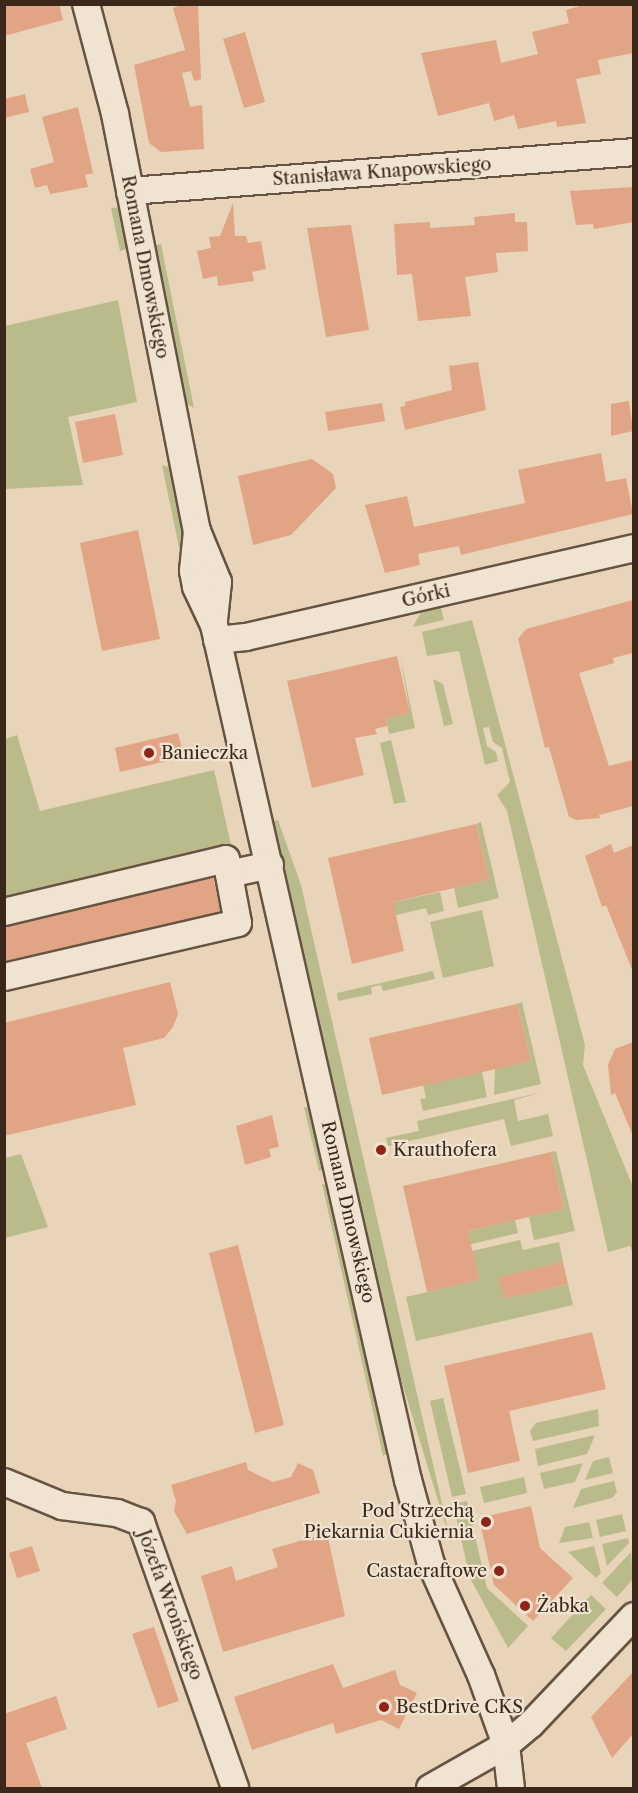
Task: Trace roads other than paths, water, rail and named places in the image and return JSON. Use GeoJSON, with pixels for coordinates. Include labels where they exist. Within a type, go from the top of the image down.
{"type":"FeatureCollection","features":[{"type":"Feature","properties":{"kind":"street","name":"Romana Dmowskiego"},"geometry":{"type":"LineString","coordinates":[[86,4],[110,90],[197,531],[218,582],[216,632],[421,1530],[441,1590],[481,1675],[506,1745],[511,1788]]}},
{"type":"Feature","properties":{"kind":"street","name":"Stanisława Knapowskiego"},"geometry":{"type":"LineString","coordinates":[[130,191],[633,152]]}},
{"type":"Feature","properties":{"kind":"street","name":"Górki"},"geometry":{"type":"LineString","coordinates":[[216,632],[246,637],[633,548]]}},
{"type":"Feature","properties":{"kind":"street"},"geometry":{"type":"LineString","coordinates":[[4,912],[226,859],[238,923],[4,977]]}},
{"type":"Feature","properties":{"kind":"street"},"geometry":{"type":"LineString","coordinates":[[229,874],[270,865]]}},
{"type":"Feature","properties":{"kind":"street","name":"Józefa Wrońskiego"},"geometry":{"type":"LineString","coordinates":[[4,1482],[62,1506],[117,1514],[141,1522],[235,1788]]}},
{"type":"Feature","properties":{"kind":"street"},"geometry":{"type":"LineString","coordinates":[[430,1788],[506,1745],[531,1725],[633,1616]]}},
{"type":"Feature","properties":{"kind":"place","name":"Banieczka"},"geometry":{"type":"Point","coordinates":[149,753]}},
{"type":"Feature","properties":{"kind":"place","name":"Krauthofera"},"geometry":{"type":"Point","coordinates":[381,1150]}},
{"type":"Feature","properties":{"kind":"place","name":"Pod Strzechą Piekarnia Cukiernia"},"geometry":{"type":"Point","coordinates":[486,1522]}},
{"type":"Feature","properties":{"kind":"place","name":"Castacraftowe"},"geometry":{"type":"Point","coordinates":[499,1571]}},
{"type":"Feature","properties":{"kind":"place","name":"Żabka"},"geometry":{"type":"Point","coordinates":[525,1606]}},
{"type":"Feature","properties":{"kind":"place","name":"BestDrive CKS"},"geometry":{"type":"Point","coordinates":[384,1707]}}]}
